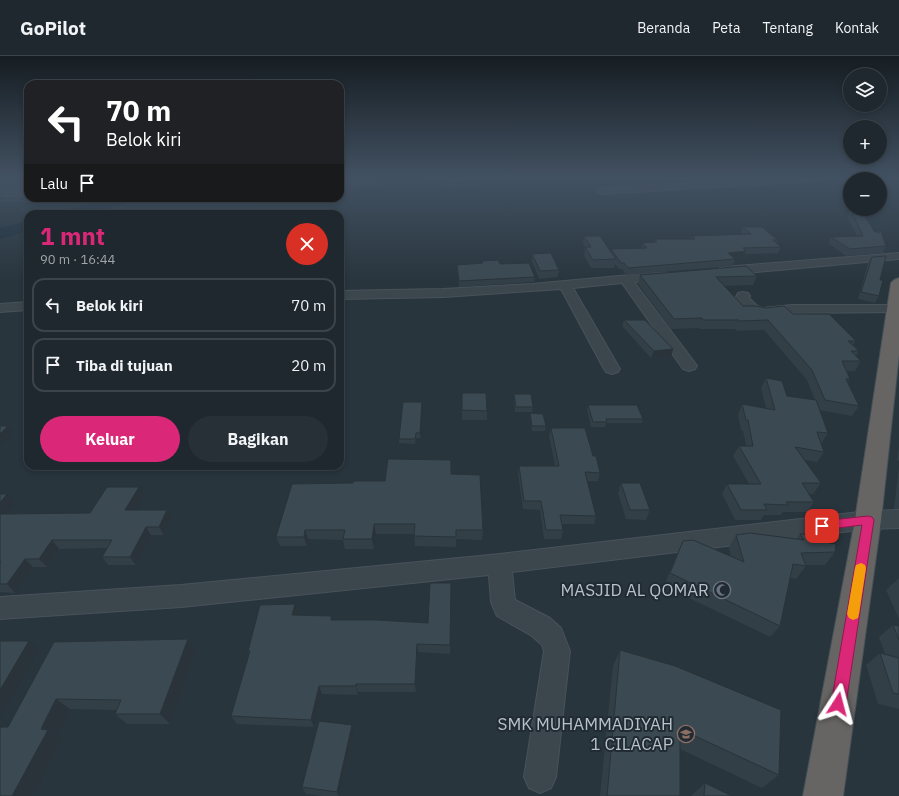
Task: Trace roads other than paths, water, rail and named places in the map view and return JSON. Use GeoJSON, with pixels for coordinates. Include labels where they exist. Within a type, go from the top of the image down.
{"type":"FeatureCollection","features":[{"type":"Feature","properties":{"kind":"highway"},"geometry":{"type":"LineString","coordinates":[[823,796],[895,352],[896,309],[899,284]]}},
{"type":"Feature","properties":{"kind":"street"},"geometry":{"type":"LineString","coordinates":[[713,272],[899,256]]}},
{"type":"Feature","properties":{"kind":"street"},"geometry":{"type":"LineString","coordinates":[[344,295],[443,293],[674,276]]}},
{"type":"Feature","properties":{"kind":"street"},"geometry":{"type":"LineString","coordinates":[[626,280],[689,366]]}},
{"type":"Feature","properties":{"kind":"street"},"geometry":{"type":"LineString","coordinates":[[565,285],[612,369]]}},
{"type":"Feature","properties":{"kind":"street"},"geometry":{"type":"LineString","coordinates":[[743,296],[742,299],[752,309],[762,312],[792,309],[896,309]]}},
{"type":"Feature","properties":{"kind":"street"},"geometry":{"type":"LineString","coordinates":[[0,308],[24,306]]}},
{"type":"Feature","properties":{"kind":"street"},"geometry":{"type":"LineString","coordinates":[[0,608],[181,596],[500,564],[868,520],[899,519]]}},
{"type":"Feature","properties":{"kind":"street"},"geometry":{"type":"LineString","coordinates":[[500,564],[503,602],[506,608],[541,627],[552,637],[557,651],[540,777]]}},
{"type":"Feature","properties":{"kind":"waterway"},"geometry":{"type":"LineString","coordinates":[[0,234],[24,227]]}},
{"type":"Feature","properties":{"kind":"place","name":"MASJID AL QOMAR"},"geometry":{"type":"Point","coordinates":[722,590]}},
{"type":"Feature","properties":{"kind":"place","name":"SMK MUHAMMADIYAH 1 CILACAP"},"geometry":{"type":"Point","coordinates":[686,734]}}]}
